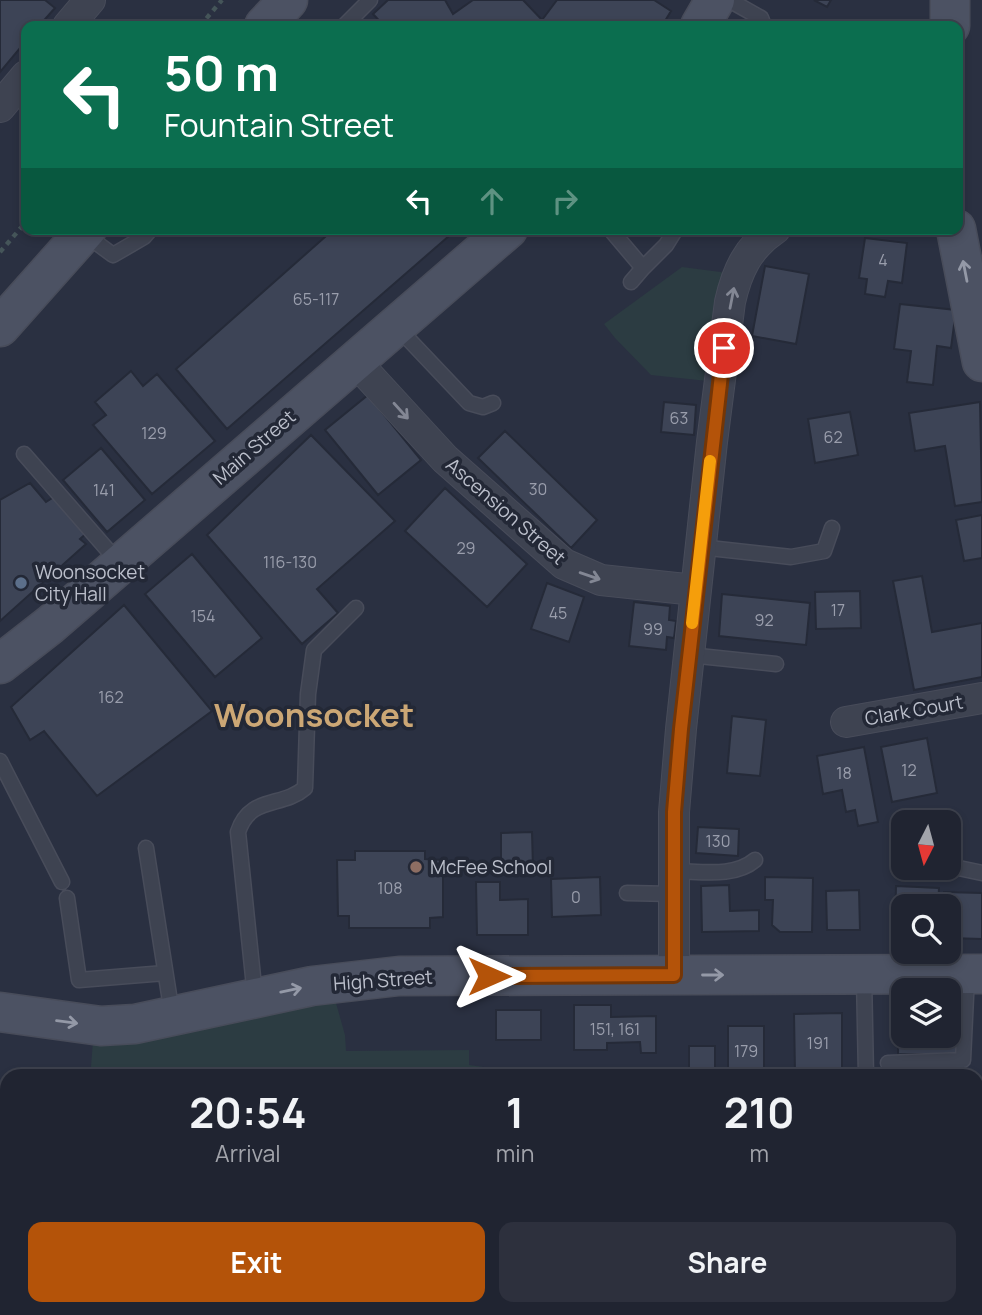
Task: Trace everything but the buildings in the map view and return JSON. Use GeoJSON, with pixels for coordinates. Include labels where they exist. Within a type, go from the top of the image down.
{"type":"FeatureCollection","features":[{"type":"Feature","properties":{"kind":"main road"},"geometry":{"type":"LineString","coordinates":[[703,21],[715,0]]}},
{"type":"Feature","properties":{"kind":"main road"},"geometry":{"type":"LineString","coordinates":[[950,0],[950,21]]}},
{"type":"Feature","properties":{"kind":"main road"},"geometry":{"type":"LineString","coordinates":[[0,327],[82,235]]}},
{"type":"Feature","properties":{"kind":"main road","name":"Main Street"},"geometry":{"type":"LineString","coordinates":[[0,664],[501,235]]}},
{"type":"Feature","properties":{"kind":"main road"},"geometry":{"type":"LineString","coordinates":[[957,235],[982,362]]}},
{"type":"Feature","properties":{"kind":"main road","name":"High Street"},"geometry":{"type":"LineString","coordinates":[[0,1012],[102,1026],[135,1024],[312,986],[399,976],[974,974]]}},
{"type":"Feature","properties":{"kind":"street"},"geometry":{"type":"LineString","coordinates":[[72,21],[90,0]]}},
{"type":"Feature","properties":{"kind":"street"},"geometry":{"type":"LineString","coordinates":[[0,107],[21,82]]}},
{"type":"Feature","properties":{"kind":"street"},"geometry":{"type":"LineString","coordinates":[[674,975],[674,812],[713,429],[734,287],[751,249],[767,235]]}},
{"type":"Feature","properties":{"kind":"street","name":"Ascension Street"},"geometry":{"type":"LineString","coordinates":[[355,361],[444,459],[564,564],[597,579],[695,590]]}},
{"type":"Feature","properties":{"kind":"street","name":"Clark Court"},"geometry":{"type":"LineString","coordinates":[[846,722],[982,698]]}},
{"type":"Feature","properties":{"kind":"lane"},"geometry":{"type":"LineString","coordinates":[[349,21],[370,0]]}},
{"type":"Feature","properties":{"kind":"lane"},"geometry":{"type":"LineString","coordinates":[[729,0],[762,21]]}},
{"type":"Feature","properties":{"kind":"lane"},"geometry":{"type":"LineString","coordinates":[[91,235],[113,254],[146,235]]}},
{"type":"Feature","properties":{"kind":"lane"},"geometry":{"type":"LineString","coordinates":[[615,235],[643,268]]}},
{"type":"Feature","properties":{"kind":"lane"},"geometry":{"type":"LineString","coordinates":[[631,282],[673,235]]}},
{"type":"Feature","properties":{"kind":"lane"},"geometry":{"type":"LineString","coordinates":[[396,326],[467,401],[486,405]]}},
{"type":"Feature","properties":{"kind":"lane"},"geometry":{"type":"LineString","coordinates":[[24,454],[120,564]]}},
{"type":"Feature","properties":{"kind":"lane"},"geometry":{"type":"LineString","coordinates":[[700,547],[791,556],[824,551],[832,528]]}},
{"type":"Feature","properties":{"kind":"lane"},"geometry":{"type":"LineString","coordinates":[[255,998],[238,831],[242,821],[261,804],[294,797],[305,788],[308,694],[314,650],[356,608]]}},
{"type":"Feature","properties":{"kind":"lane"},"geometry":{"type":"LineString","coordinates":[[689,655],[776,664]]}},
{"type":"Feature","properties":{"kind":"lane"},"geometry":{"type":"LineString","coordinates":[[0,761],[62,882]]}},
{"type":"Feature","properties":{"kind":"lane"},"geometry":{"type":"LineString","coordinates":[[146,848],[172,1016]]}},
{"type":"Feature","properties":{"kind":"lane"},"geometry":{"type":"LineString","coordinates":[[628,893],[733,871],[746,867],[755,860]]}},
{"type":"Feature","properties":{"kind":"lane"},"geometry":{"type":"LineString","coordinates":[[961,869],[982,873]]}},
{"type":"Feature","properties":{"kind":"lane"},"geometry":{"type":"LineString","coordinates":[[67,898],[79,980],[166,973]]}},
{"type":"Feature","properties":{"kind":"lane"},"geometry":{"type":"LineString","coordinates":[[888,1062],[963,1060],[974,974]]}},
{"type":"Feature","properties":{"kind":"lane"},"geometry":{"type":"LineString","coordinates":[[864,975],[866,1069]]}},
{"type":"Feature","properties":{"kind":"path"},"geometry":{"type":"LineString","coordinates":[[204,21],[222,0]]}},
{"type":"Feature","properties":{"kind":"path"},"geometry":{"type":"LineString","coordinates":[[0,252],[21,228]]}},
{"type":"Feature","properties":{"kind":"shaded area"},"geometry":{"type":"Polygon","coordinates":[[[682,267],[736,274],[717,382],[651,375],[604,324],[682,267]]]}},
{"type":"Feature","properties":{"kind":"shaded area"},"geometry":{"type":"Polygon","coordinates":[[[334,996],[345,1035],[346,1051],[469,1050],[469,1065],[497,1069],[104,1069],[91,1067],[95,1014],[334,996]]]}},
{"type":"Feature","properties":{"kind":"slow traffic"},"geometry":{"type":"LineString","coordinates":[[692,623],[710,461]]}},
{"type":"Feature","properties":{"kind":"place","name":"Woonsocket City Hall"},"geometry":{"type":"Point","coordinates":[21,583]}},
{"type":"Feature","properties":{"kind":"place","name":"McFee School"},"geometry":{"type":"Point","coordinates":[416,867]}},
{"type":"Feature","properties":{"kind":"district","name":"Woonsocket"},"geometry":{"type":"Point","coordinates":[314,715]}},
{"type":"Feature","properties":{"kind":"route"},"geometry":{"type":"LineString","coordinates":[[489,976],[674,975],[674,812],[695,590],[724,348]]}}]}
